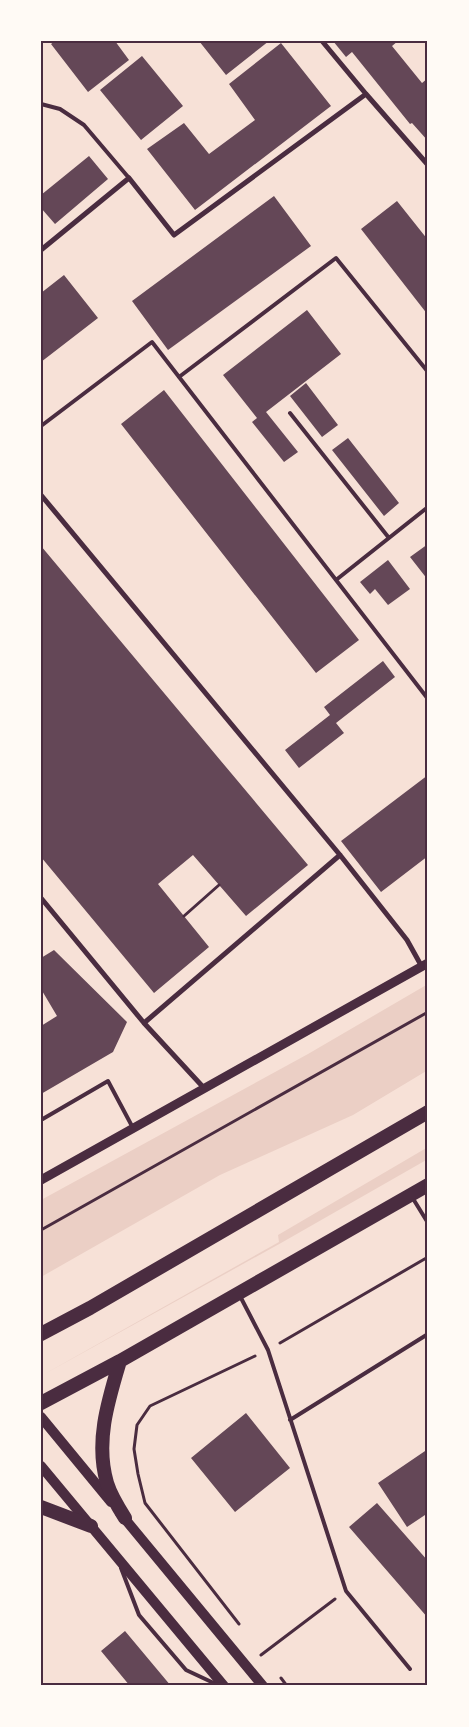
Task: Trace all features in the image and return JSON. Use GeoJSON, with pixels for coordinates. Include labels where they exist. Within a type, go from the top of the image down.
{"type":"FeatureCollection","features":[{"type":"Feature","properties":{"kind":"highway"},"geometry":{"type":"LineString","coordinates":[[41,1334],[90,1308],[428,1112]]}},
{"type":"Feature","properties":{"kind":"highway"},"geometry":{"type":"LineString","coordinates":[[41,1403],[120,1361],[428,1186]]}},
{"type":"Feature","properties":{"kind":"highway"},"geometry":{"type":"LineString","coordinates":[[120,1361],[106,1410],[102,1448],[108,1484],[124,1518]]}},
{"type":"Feature","properties":{"kind":"highway"},"geometry":{"type":"LineString","coordinates":[[41,1507],[91,1526]]}},
{"type":"Feature","properties":{"kind":"main road"},"geometry":{"type":"LineString","coordinates":[[41,1417],[263,1686]]}},
{"type":"Feature","properties":{"kind":"main road"},"geometry":{"type":"LineString","coordinates":[[41,1466],[222,1686]]}},
{"type":"Feature","properties":{"kind":"street"},"geometry":{"type":"LineString","coordinates":[[322,41],[428,165]]}},
{"type":"Feature","properties":{"kind":"street"},"geometry":{"type":"LineString","coordinates":[[41,250],[130,178],[174,235],[366,94]]}},
{"type":"Feature","properties":{"kind":"street"},"geometry":{"type":"LineString","coordinates":[[41,495],[340,855],[408,940],[425,965],[41,1180]]}},
{"type":"Feature","properties":{"kind":"street"},"geometry":{"type":"LineString","coordinates":[[144,1023],[340,855]]}},
{"type":"Feature","properties":{"kind":"street"},"geometry":{"type":"LineString","coordinates":[[41,898],[144,1023],[204,1088]]}},
{"type":"Feature","properties":{"kind":"lane"},"geometry":{"type":"LineString","coordinates":[[41,104],[60,109],[84,125],[130,178]]}},
{"type":"Feature","properties":{"kind":"lane"},"geometry":{"type":"LineString","coordinates":[[179,377],[336,258],[428,372]]}},
{"type":"Feature","properties":{"kind":"lane"},"geometry":{"type":"LineString","coordinates":[[41,426],[152,342],[428,699]]}},
{"type":"Feature","properties":{"kind":"lane"},"geometry":{"type":"LineString","coordinates":[[290,412],[388,538]]}},
{"type":"Feature","properties":{"kind":"lane"},"geometry":{"type":"LineString","coordinates":[[336,580],[428,507]]}},
{"type":"Feature","properties":{"kind":"lane"},"geometry":{"type":"LineString","coordinates":[[41,1120],[108,1081],[134,1128]]}},
{"type":"Feature","properties":{"kind":"lane"},"geometry":{"type":"LineString","coordinates":[[411,1195],[428,1224]]}},
{"type":"Feature","properties":{"kind":"lane"},"geometry":{"type":"LineString","coordinates":[[239,1294],[268,1350],[346,1591],[410,1670]]}},
{"type":"Feature","properties":{"kind":"lane"},"geometry":{"type":"LineString","coordinates":[[290,1420],[428,1334]]}},
{"type":"Feature","properties":{"kind":"lane"},"geometry":{"type":"LineString","coordinates":[[116,1557],[138,1615],[186,1670],[222,1686]]}},
{"type":"Feature","properties":{"kind":"path"},"geometry":{"type":"LineString","coordinates":[[184,916],[219,886]]}},
{"type":"Feature","properties":{"kind":"path"},"geometry":{"type":"LineString","coordinates":[[41,1230],[428,1012]]}},
{"type":"Feature","properties":{"kind":"path"},"geometry":{"type":"LineString","coordinates":[[244,1632],[146,1503],[138,1474],[134,1449],[138,1425],[150,1406],[268,1350],[428,1257]]}},
{"type":"Feature","properties":{"kind":"path"},"geometry":{"type":"LineString","coordinates":[[250,1670],[262,1654],[346,1591]]}},
{"type":"Feature","properties":{"kind":"path"},"geometry":{"type":"LineString","coordinates":[[262,1654],[267,1660]]}},
{"type":"Feature","properties":{"kind":"path"},"geometry":{"type":"LineString","coordinates":[[277,1673],[287,1686]]}},
{"type":"Feature","properties":{"kind":"shaded area"},"geometry":{"type":"Polygon","coordinates":[[[428,984],[428,1070],[353,1115],[220,1175],[41,1277],[41,1200],[308,1054],[428,984]]]}},
{"type":"Feature","properties":{"kind":"shaded area"},"geometry":{"type":"Polygon","coordinates":[[[428,1147],[428,1159],[41,1376],[279,1242],[278,1235],[428,1147]]]}},
{"type":"Feature","properties":{"kind":"building"},"geometry":{"type":"Polygon","coordinates":[[[55,41],[115,41],[129,60],[88,92],[51,44],[55,41]]]}},
{"type":"Feature","properties":{"kind":"building"},"geometry":{"type":"Polygon","coordinates":[[[199,41],[269,41],[226,75],[199,41]]]}},
{"type":"Feature","properties":{"kind":"building"},"geometry":{"type":"Polygon","coordinates":[[[333,41],[398,41],[392,46],[422,83],[428,78],[428,141],[412,123],[410,124],[352,52],[346,57],[333,41]]]}},
{"type":"Feature","properties":{"kind":"building"},"geometry":{"type":"Polygon","coordinates":[[[281,43],[331,106],[195,210],[147,149],[184,123],[209,154],[255,120],[229,84],[281,43]]]}},
{"type":"Feature","properties":{"kind":"building"},"geometry":{"type":"Polygon","coordinates":[[[142,56],[183,106],[141,140],[100,90],[142,56]]]}},
{"type":"Feature","properties":{"kind":"building"},"geometry":{"type":"Polygon","coordinates":[[[89,156],[108,179],[55,224],[41,208],[41,195],[89,156]]]}},
{"type":"Feature","properties":{"kind":"building"},"geometry":{"type":"Polygon","coordinates":[[[274,196],[311,246],[168,350],[132,301],[274,196]]]}},
{"type":"Feature","properties":{"kind":"building"},"geometry":{"type":"Polygon","coordinates":[[[397,201],[428,240],[428,315],[361,229],[397,201]]]}},
{"type":"Feature","properties":{"kind":"building"},"geometry":{"type":"Polygon","coordinates":[[[64,275],[98,318],[41,362],[41,293],[64,275]]]}},
{"type":"Feature","properties":{"kind":"building"},"geometry":{"type":"Polygon","coordinates":[[[307,310],[341,354],[266,412],[298,452],[284,462],[252,422],[257,418],[223,375],[307,310]]]}},
{"type":"Feature","properties":{"kind":"building"},"geometry":{"type":"Polygon","coordinates":[[[306,383],[338,425],[322,437],[290,396],[306,383]]]}},
{"type":"Feature","properties":{"kind":"building"},"geometry":{"type":"Polygon","coordinates":[[[164,390],[359,640],[316,673],[121,424],[164,390]]]}},
{"type":"Feature","properties":{"kind":"building"},"geometry":{"type":"Polygon","coordinates":[[[348,438],[399,503],[384,516],[332,450],[348,438]]]}},
{"type":"Feature","properties":{"kind":"building"},"geometry":{"type":"Polygon","coordinates":[[[428,544],[428,580],[410,557],[428,544]]]}},
{"type":"Feature","properties":{"kind":"building"},"geometry":{"type":"Polygon","coordinates":[[[41,546],[308,865],[246,916],[193,855],[158,884],[209,947],[154,993],[41,857],[41,546]]]}},
{"type":"Feature","properties":{"kind":"building"},"geometry":{"type":"Polygon","coordinates":[[[388,560],[410,589],[388,605],[375,589],[370,594],[360,582],[388,560]]]}},
{"type":"Feature","properties":{"kind":"building"},"geometry":{"type":"Polygon","coordinates":[[[383,661],[395,677],[336,723],[344,733],[299,768],[285,750],[330,715],[324,707],[383,661]]]}},
{"type":"Feature","properties":{"kind":"building"},"geometry":{"type":"Polygon","coordinates":[[[428,775],[428,856],[381,892],[341,841],[428,775]]]}},
{"type":"Feature","properties":{"kind":"building"},"geometry":{"type":"Polygon","coordinates":[[[54,950],[127,1022],[113,1052],[41,1094],[41,1026],[57,1016],[41,989],[41,958],[54,950]]]}},
{"type":"Feature","properties":{"kind":"building"},"geometry":{"type":"Polygon","coordinates":[[[246,1413],[290,1468],[235,1512],[191,1458],[246,1413]]]}},
{"type":"Feature","properties":{"kind":"building"},"geometry":{"type":"Polygon","coordinates":[[[428,1449],[428,1513],[407,1527],[378,1483],[428,1449]]]}},
{"type":"Feature","properties":{"kind":"building"},"geometry":{"type":"Polygon","coordinates":[[[377,1503],[428,1561],[428,1618],[349,1527],[377,1503]]]}},
{"type":"Feature","properties":{"kind":"building"},"geometry":{"type":"Polygon","coordinates":[[[125,1631],[171,1686],[130,1686],[101,1651],[125,1631]]]}}]}
